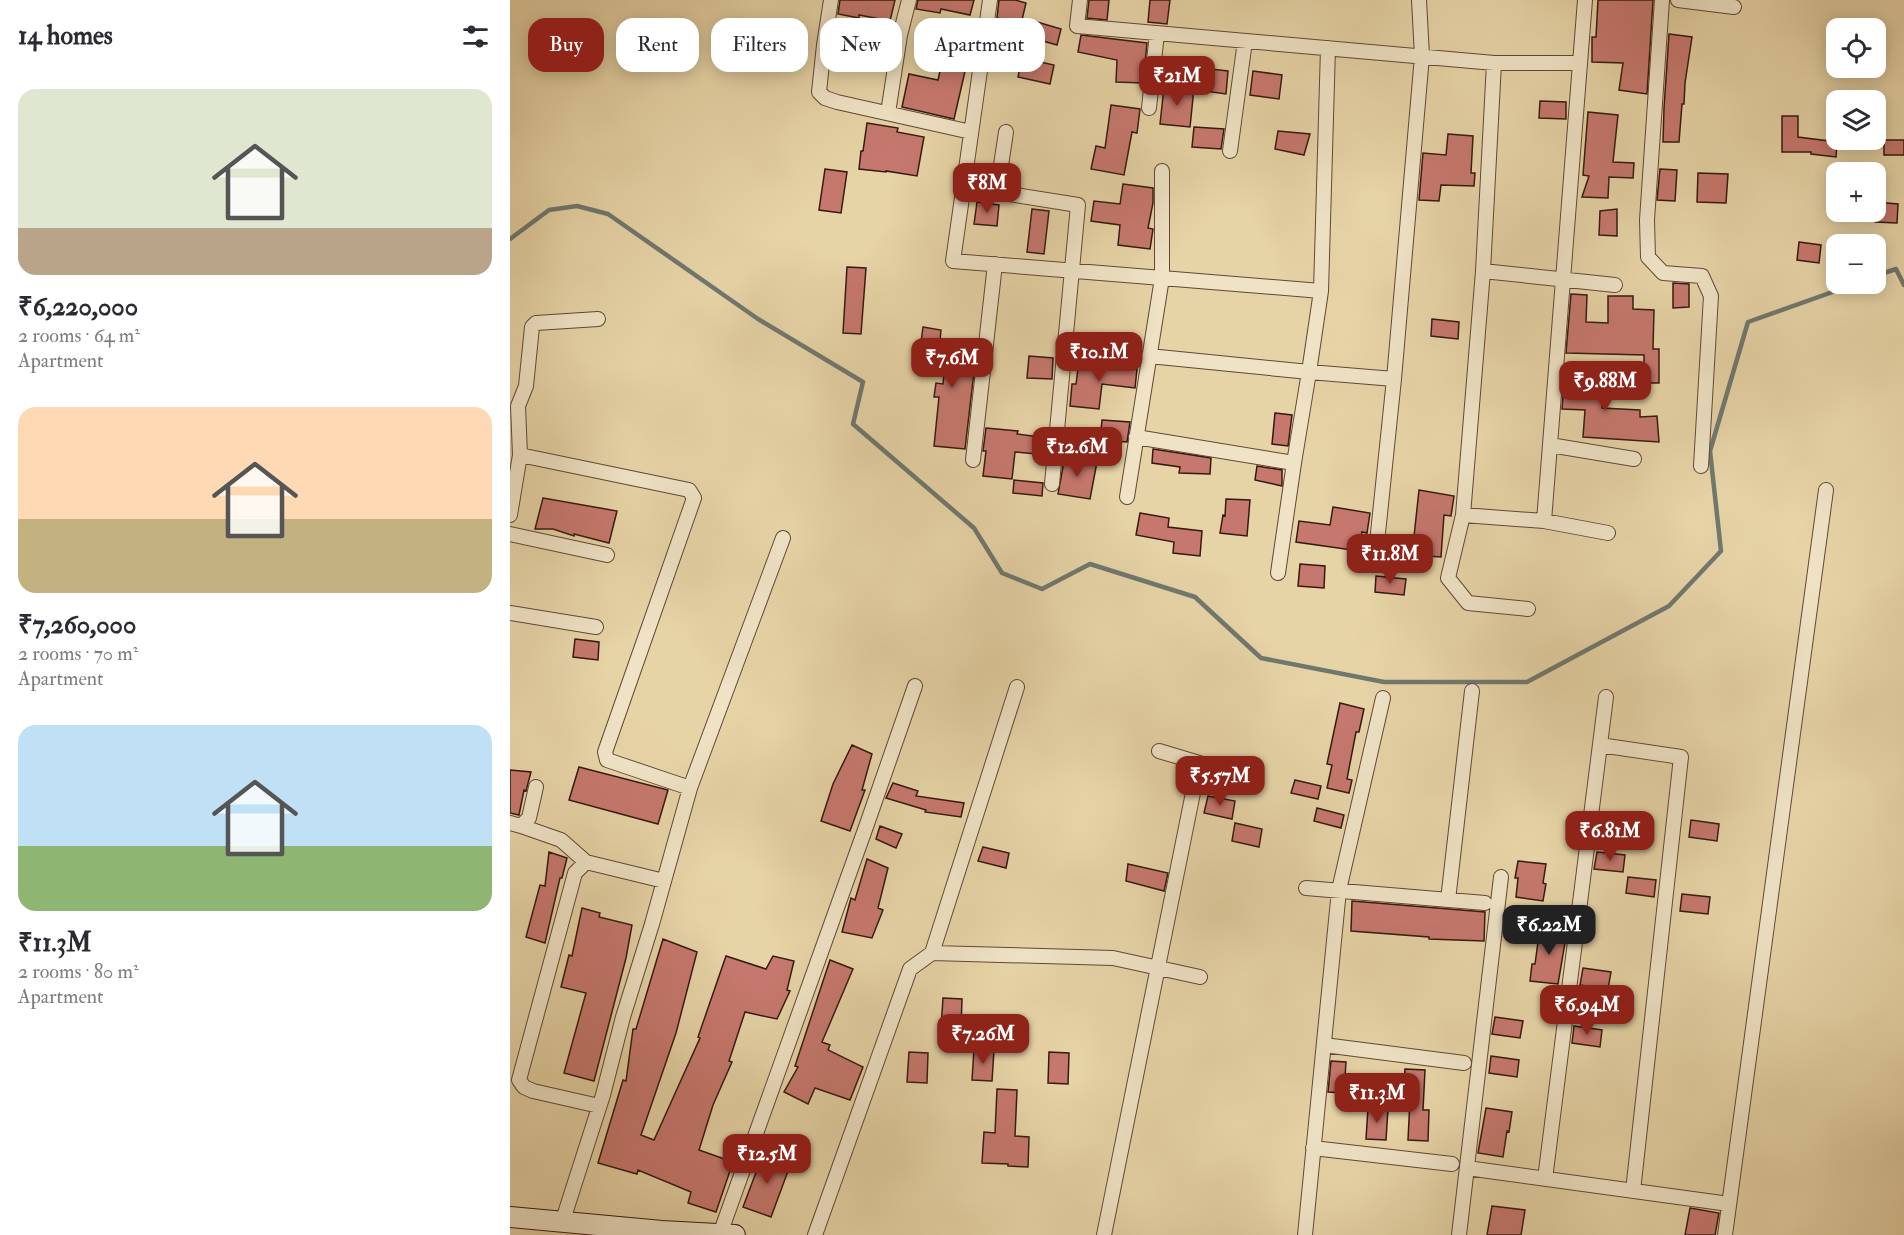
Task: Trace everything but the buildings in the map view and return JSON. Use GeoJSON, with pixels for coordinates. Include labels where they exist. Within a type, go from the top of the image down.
{"type":"FeatureCollection","features":[{"type":"Feature","properties":{"kind":"street"},"geometry":{"type":"LineString","coordinates":[[831,0],[819,92],[825,98],[971,132]]}},
{"type":"Feature","properties":{"kind":"street"},"geometry":{"type":"LineString","coordinates":[[888,113],[900,35],[909,0]]}},
{"type":"Feature","properties":{"kind":"street"},"geometry":{"type":"LineString","coordinates":[[990,0],[953,261],[1321,291]]}},
{"type":"Feature","properties":{"kind":"street"},"geometry":{"type":"LineString","coordinates":[[1080,0],[1077,27],[1494,63],[1580,63]]}},
{"type":"Feature","properties":{"kind":"street"},"geometry":{"type":"LineString","coordinates":[[1378,533],[1422,56],[1419,0]]}},
{"type":"Feature","properties":{"kind":"street"},"geometry":{"type":"LineString","coordinates":[[1544,521],[1585,0]]}},
{"type":"Feature","properties":{"kind":"street"},"geometry":{"type":"LineString","coordinates":[[1662,0],[1648,209],[1648,257],[1663,273],[1702,276],[1711,296],[1701,466]]}},
{"type":"Feature","properties":{"kind":"street"},"geometry":{"type":"LineString","coordinates":[[1678,0],[1734,7]]}},
{"type":"Feature","properties":{"kind":"street"},"geometry":{"type":"LineString","coordinates":[[1149,108],[1157,33]]}},
{"type":"Feature","properties":{"kind":"street"},"geometry":{"type":"LineString","coordinates":[[1230,151],[1245,41]]}},
{"type":"Feature","properties":{"kind":"street"},"geometry":{"type":"LineString","coordinates":[[1278,573],[1321,291],[1328,48]]}},
{"type":"Feature","properties":{"kind":"street"},"geometry":{"type":"LineString","coordinates":[[1494,63],[1483,271],[1463,515],[1448,578],[1468,603],[1528,609]]}},
{"type":"Feature","properties":{"kind":"street"},"geometry":{"type":"LineString","coordinates":[[997,192],[1006,132]]}},
{"type":"Feature","properties":{"kind":"street"},"geometry":{"type":"LineString","coordinates":[[1126,497],[1162,278],[1162,171]]}},
{"type":"Feature","properties":{"kind":"street"},"geometry":{"type":"LineString","coordinates":[[964,183],[997,192],[1078,205],[1052,484]]}},
{"type":"Feature","properties":{"kind":"street"},"geometry":{"type":"LineString","coordinates":[[973,460],[995,264]]}},
{"type":"Feature","properties":{"kind":"street"},"geometry":{"type":"LineString","coordinates":[[1483,271],[1615,285]]}},
{"type":"Feature","properties":{"kind":"street"},"geometry":{"type":"LineString","coordinates":[[510,515],[520,455],[514,406],[526,386],[532,327],[536,323],[598,319]]}},
{"type":"Feature","properties":{"kind":"street"},"geometry":{"type":"LineString","coordinates":[[1149,356],[1394,379]]}},
{"type":"Feature","properties":{"kind":"street"},"geometry":{"type":"LineString","coordinates":[[1136,437],[1294,463]]}},
{"type":"Feature","properties":{"kind":"street"},"geometry":{"type":"LineString","coordinates":[[1550,445],[1634,459]]}},
{"type":"Feature","properties":{"kind":"street"},"geometry":{"type":"LineString","coordinates":[[520,455],[689,490],[694,498],[605,752],[607,760],[690,788]]}},
{"type":"Feature","properties":{"kind":"street"},"geometry":{"type":"LineString","coordinates":[[1725,1235],[1826,490]]}},
{"type":"Feature","properties":{"kind":"street"},"geometry":{"type":"LineString","coordinates":[[1463,515],[1544,521],[1608,533]]}},
{"type":"Feature","properties":{"kind":"street"},"geometry":{"type":"LineString","coordinates":[[510,534],[607,555]]}},
{"type":"Feature","properties":{"kind":"street"},"geometry":{"type":"LineString","coordinates":[[562,1222],[599,1106],[690,788],[783,538]]}},
{"type":"Feature","properties":{"kind":"street"},"geometry":{"type":"LineString","coordinates":[[510,613],[596,627]]}},
{"type":"Feature","properties":{"kind":"street"},"geometry":{"type":"LineString","coordinates":[[720,1234],[915,686]]}},
{"type":"Feature","properties":{"kind":"street"},"geometry":{"type":"LineString","coordinates":[[814,1235],[910,969],[932,953],[1017,687]]}},
{"type":"Feature","properties":{"kind":"street"},"geometry":{"type":"LineString","coordinates":[[1448,900],[1472,691]]}},
{"type":"Feature","properties":{"kind":"street"},"geometry":{"type":"LineString","coordinates":[[1545,1179],[1606,697]]}},
{"type":"Feature","properties":{"kind":"street"},"geometry":{"type":"LineString","coordinates":[[1305,1235],[1339,890],[1383,698]]}},
{"type":"Feature","properties":{"kind":"street"},"geometry":{"type":"LineString","coordinates":[[1600,745],[1681,757],[1633,1191]]}},
{"type":"Feature","properties":{"kind":"street"},"geometry":{"type":"LineString","coordinates":[[1160,751],[1199,764],[1241,773]]}},
{"type":"Feature","properties":{"kind":"street"},"geometry":{"type":"LineString","coordinates":[[1104,1235],[1199,764]]}},
{"type":"Feature","properties":{"kind":"street"},"geometry":{"type":"LineString","coordinates":[[516,825],[529,818],[536,788]]}},
{"type":"Feature","properties":{"kind":"street"},"geometry":{"type":"LineString","coordinates":[[516,825],[561,840],[586,862],[664,881]]}},
{"type":"Feature","properties":{"kind":"street"},"geometry":{"type":"LineString","coordinates":[[586,862],[575,873],[519,1080],[524,1087],[533,1091],[599,1106]]}},
{"type":"Feature","properties":{"kind":"street"},"geometry":{"type":"LineString","coordinates":[[1459,1235],[1501,877]]}},
{"type":"Feature","properties":{"kind":"street"},"geometry":{"type":"LineString","coordinates":[[1306,888],[1485,903]]}},
{"type":"Feature","properties":{"kind":"street"},"geometry":{"type":"LineString","coordinates":[[932,953],[1113,958],[1200,977]]}},
{"type":"Feature","properties":{"kind":"street"},"geometry":{"type":"LineString","coordinates":[[1324,1045],[1464,1063]]}},
{"type":"Feature","properties":{"kind":"street"},"geometry":{"type":"LineString","coordinates":[[1313,1148],[1452,1164]]}},
{"type":"Feature","properties":{"kind":"street"},"geometry":{"type":"LineString","coordinates":[[1467,1168],[1729,1204]]}},
{"type":"Feature","properties":{"kind":"street"},"geometry":{"type":"LineString","coordinates":[[510,1217],[735,1235]]}},
{"type":"Feature","properties":{"kind":"waterway"},"geometry":{"type":"LineString","coordinates":[[510,239],[549,210],[577,206],[608,214],[758,319],[863,382],[853,424],[974,528],[1002,573],[1042,589],[1090,564],[1195,597],[1261,658],[1384,682],[1527,682],[1669,606],[1721,551],[1710,451],[1748,322],[1827,294]]}},
{"type":"Feature","properties":{"kind":"waterway"},"geometry":{"type":"LineString","coordinates":[[1886,272],[1896,269],[1904,285]]}}]}
